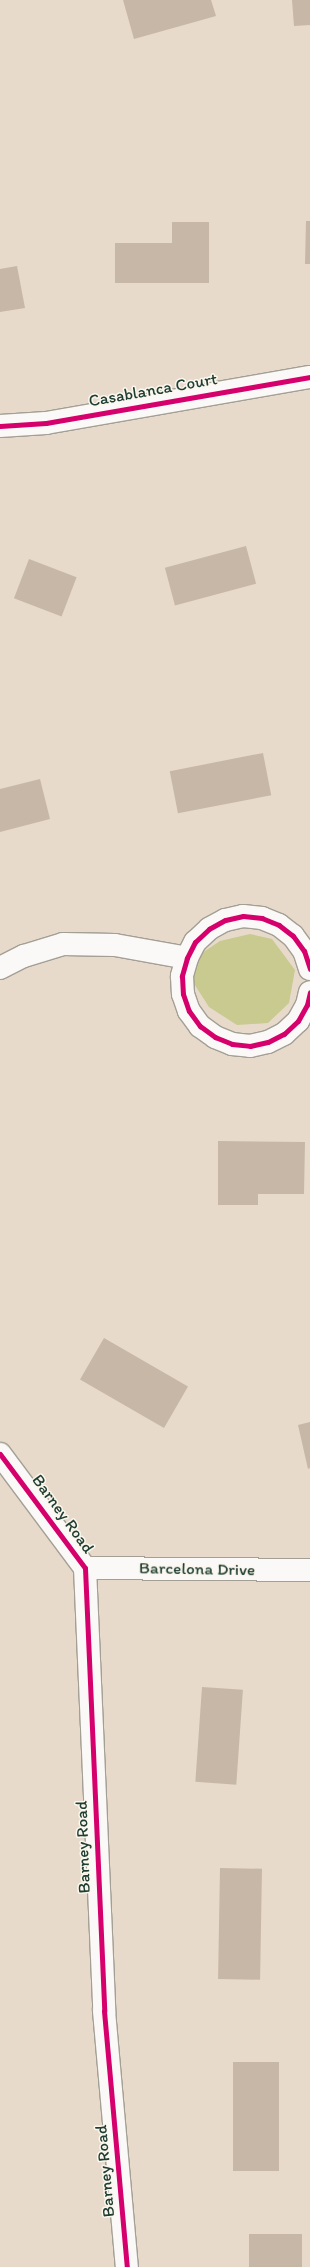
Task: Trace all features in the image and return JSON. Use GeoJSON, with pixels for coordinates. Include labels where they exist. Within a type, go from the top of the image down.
{"type":"FeatureCollection","features":[{"type":"Feature","properties":{"kind":"street","name":"Casablanca Court"},"geometry":{"type":"LineString","coordinates":[[0,426],[46,423],[310,377]]}},
{"type":"Feature","properties":{"kind":"street"},"geometry":{"type":"LineString","coordinates":[[310,969],[304,951],[293,936],[279,925],[262,918],[243,916],[225,920],[209,929],[195,942],[186,958],[182,976],[183,994],[189,1011],[200,1026],[214,1037],[232,1044],[250,1046],[262,1044],[284,1034],[298,1021],[307,1005],[310,992]]}},
{"type":"Feature","properties":{"kind":"street"},"geometry":{"type":"LineString","coordinates":[[0,968],[24,956],[63,944],[115,945],[186,958]]}},
{"type":"Feature","properties":{"kind":"street","name":"Barney Road"},"geometry":{"type":"LineString","coordinates":[[0,1454],[85,1568],[104,2011],[127,2267]]}},
{"type":"Feature","properties":{"kind":"street","name":"Barcelona Drive"},"geometry":{"type":"LineString","coordinates":[[85,1568],[310,1570]]}},
{"type":"Feature","properties":{"kind":"green space"},"geometry":{"type":"Polygon","coordinates":[[[250,934],[272,939],[295,970],[289,1003],[268,1023],[237,1025],[209,1007],[191,979],[196,957],[220,941],[250,934]]]}},
{"type":"Feature","properties":{"kind":"building"},"geometry":{"type":"Polygon","coordinates":[[[123,0],[211,0],[216,16],[134,39],[123,0]]]}},
{"type":"Feature","properties":{"kind":"building"},"geometry":{"type":"Polygon","coordinates":[[[292,0],[310,0],[310,25],[294,26],[292,0]]]}},
{"type":"Feature","properties":{"kind":"building"},"geometry":{"type":"Polygon","coordinates":[[[306,221],[310,221],[310,264],[305,264],[306,221]]]}},
{"type":"Feature","properties":{"kind":"building"},"geometry":{"type":"Polygon","coordinates":[[[172,222],[209,222],[209,283],[115,283],[115,243],[172,243],[172,222]]]}},
{"type":"Feature","properties":{"kind":"building"},"geometry":{"type":"Polygon","coordinates":[[[17,266],[25,308],[0,312],[0,269],[17,266]]]}},
{"type":"Feature","properties":{"kind":"building"},"geometry":{"type":"Polygon","coordinates":[[[246,546],[256,584],[175,605],[165,568],[246,546]]]}},
{"type":"Feature","properties":{"kind":"building"},"geometry":{"type":"Polygon","coordinates":[[[29,559],[77,577],[62,616],[14,598],[29,559]]]}},
{"type":"Feature","properties":{"kind":"building"},"geometry":{"type":"Polygon","coordinates":[[[263,753],[271,795],[178,813],[170,771],[263,753]]]}},
{"type":"Feature","properties":{"kind":"building"},"geometry":{"type":"Polygon","coordinates":[[[40,779],[50,819],[0,832],[0,789],[40,779]]]}},
{"type":"Feature","properties":{"kind":"building"},"geometry":{"type":"Polygon","coordinates":[[[218,1141],[305,1142],[304,1194],[258,1194],[258,1205],[218,1205],[218,1141]]]}},
{"type":"Feature","properties":{"kind":"building"},"geometry":{"type":"Polygon","coordinates":[[[104,1338],[188,1386],[164,1428],[80,1380],[104,1338]]]}},
{"type":"Feature","properties":{"kind":"building"},"geometry":{"type":"Polygon","coordinates":[[[310,1422],[310,1468],[308,1469],[298,1425],[310,1422]]]}},
{"type":"Feature","properties":{"kind":"building"},"geometry":{"type":"Polygon","coordinates":[[[202,1687],[243,1690],[236,1785],[195,1782],[202,1687]]]}},
{"type":"Feature","properties":{"kind":"building"},"geometry":{"type":"Polygon","coordinates":[[[220,1868],[262,1869],[260,1980],[218,1979],[220,1868]]]}},
{"type":"Feature","properties":{"kind":"building"},"geometry":{"type":"Polygon","coordinates":[[[233,2062],[279,2062],[279,2171],[233,2171],[233,2062]]]}},
{"type":"Feature","properties":{"kind":"building"},"geometry":{"type":"Polygon","coordinates":[[[249,2234],[302,2234],[302,2267],[249,2267],[249,2234]]]}},
{"type":"Feature","properties":{"kind":"cycle path"},"geometry":{"type":"LineString","coordinates":[[0,426],[46,423],[310,377]]}},
{"type":"Feature","properties":{"kind":"cycle path"},"geometry":{"type":"LineString","coordinates":[[310,969],[304,951],[293,936],[279,925],[262,918],[243,916],[225,920],[209,929],[195,942],[187,958],[182,976],[183,994],[189,1011],[200,1026],[215,1037],[232,1044],[250,1046],[268,1042],[284,1034],[298,1021],[307,1005],[310,992]]}},
{"type":"Feature","properties":{"kind":"cycle path"},"geometry":{"type":"LineString","coordinates":[[0,1454],[85,1568],[104,2011],[127,2267]]}}]}
